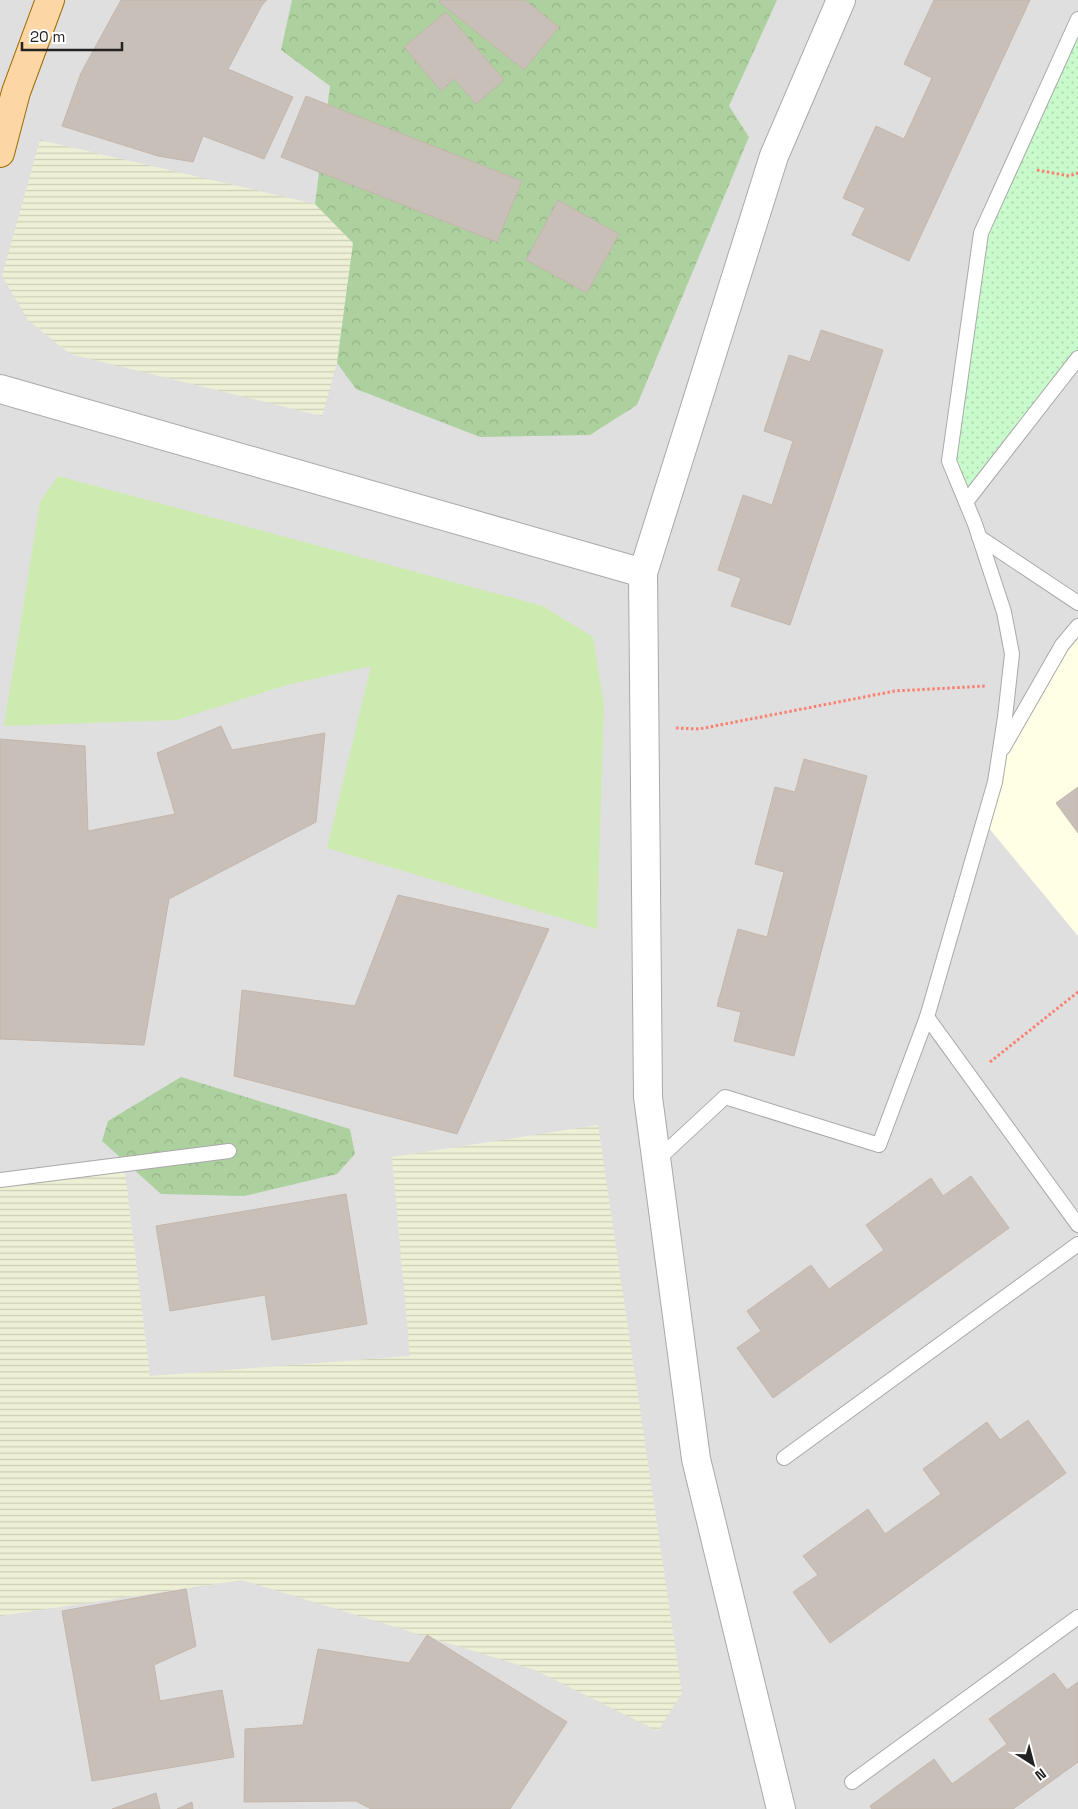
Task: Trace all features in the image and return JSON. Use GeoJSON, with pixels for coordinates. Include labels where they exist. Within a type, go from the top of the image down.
{"type":"FeatureCollection","features":[{"type":"Feature","properties":{"kind":"main road"},"geometry":{"type":"LineString","coordinates":[[0,153],[16,92],[50,0]]}},
{"type":"Feature","properties":{"kind":"street"},"geometry":{"type":"LineString","coordinates":[[781,1809],[696,1460],[648,1097],[643,573],[774,156],[841,0]]}},
{"type":"Feature","properties":{"kind":"street"},"geometry":{"type":"LineString","coordinates":[[0,389],[643,573]]}},
{"type":"Feature","properties":{"kind":"lane"},"geometry":{"type":"LineString","coordinates":[[656,1161],[725,1097],[879,1145],[927,1017],[995,782],[1012,654],[1004,612],[979,536],[949,461],[981,233],[1078,19]]}},
{"type":"Feature","properties":{"kind":"lane"},"geometry":{"type":"LineString","coordinates":[[966,502],[1078,358]]}},
{"type":"Feature","properties":{"kind":"lane"},"geometry":{"type":"LineString","coordinates":[[979,536],[1078,603]]}},
{"type":"Feature","properties":{"kind":"lane"},"geometry":{"type":"LineString","coordinates":[[998,756],[1062,645],[1078,626]]}},
{"type":"Feature","properties":{"kind":"lane"},"geometry":{"type":"LineString","coordinates":[[927,1017],[1077,1222]]}},
{"type":"Feature","properties":{"kind":"lane"},"geometry":{"type":"LineString","coordinates":[[0,1180],[228,1151]]}},
{"type":"Feature","properties":{"kind":"lane"},"geometry":{"type":"LineString","coordinates":[[784,1458],[1078,1244]]}},
{"type":"Feature","properties":{"kind":"lane"},"geometry":{"type":"LineString","coordinates":[[852,1782],[1078,1617]]}},
{"type":"Feature","properties":{"kind":"path"},"geometry":{"type":"LineString","coordinates":[[1017,153],[1035,169],[1068,176],[1078,173]]}},
{"type":"Feature","properties":{"kind":"path"},"geometry":{"type":"LineString","coordinates":[[644,726],[699,729],[895,691],[1009,684]]}},
{"type":"Feature","properties":{"kind":"path"},"geometry":{"type":"LineString","coordinates":[[971,1077],[1078,992]]}},
{"type":"Feature","properties":{"kind":"shaded area"},"geometry":{"type":"Polygon","coordinates":[[[0,0],[1078,0],[1078,1809],[0,1809],[0,0]]]}},
{"type":"Feature","properties":{"kind":"shaded area"},"geometry":{"type":"Polygon","coordinates":[[[40,140],[315,204],[353,243],[337,363],[322,416],[70,354],[28,320],[2,276],[40,140]]]}},
{"type":"Feature","properties":{"kind":"shaded area"},"geometry":{"type":"Polygon","coordinates":[[[1078,626],[1078,936],[983,821],[998,756],[1078,626]]]}},
{"type":"Feature","properties":{"kind":"shaded area"},"geometry":{"type":"Polygon","coordinates":[[[598,1125],[682,1693],[658,1731],[535,1670],[242,1580],[0,1616],[0,1180],[124,1164],[150,1376],[410,1356],[392,1157],[598,1125]]]}},
{"type":"Feature","properties":{"kind":"green space"},"geometry":{"type":"Polygon","coordinates":[[[292,0],[777,0],[729,106],[749,137],[637,405],[590,435],[480,437],[356,389],[337,363],[353,243],[315,204],[330,86],[281,50],[292,0]]]}},
{"type":"Feature","properties":{"kind":"green space"},"geometry":{"type":"Polygon","coordinates":[[[1078,19],[1078,358],[966,502],[949,461],[981,233],[1078,19]]]}},
{"type":"Feature","properties":{"kind":"green space"},"geometry":{"type":"Polygon","coordinates":[[[58,476],[543,606],[593,637],[604,705],[597,929],[327,848],[371,666],[287,685],[177,720],[4,726],[40,502],[58,476]]]}},
{"type":"Feature","properties":{"kind":"green space"},"geometry":{"type":"Polygon","coordinates":[[[181,1077],[350,1129],[355,1154],[337,1174],[244,1196],[161,1194],[102,1141],[108,1121],[181,1077]]]}},
{"type":"Feature","properties":{"kind":"building"},"geometry":{"type":"Polygon","coordinates":[[[121,0],[267,0],[262,5],[228,69],[293,97],[264,159],[203,136],[193,162],[158,156],[62,126],[81,73],[121,0]]]}},
{"type":"Feature","properties":{"kind":"building"},"geometry":{"type":"Polygon","coordinates":[[[440,0],[525,0],[559,27],[524,70],[439,2],[440,0]]]}},
{"type":"Feature","properties":{"kind":"building"},"geometry":{"type":"Polygon","coordinates":[[[934,0],[1030,0],[909,261],[852,235],[865,208],[843,198],[876,126],[904,139],[932,78],[904,64],[934,0]]]}},
{"type":"Feature","properties":{"kind":"building"},"geometry":{"type":"Polygon","coordinates":[[[446,12],[504,80],[476,104],[454,79],[441,91],[404,47],[446,12]]]}},
{"type":"Feature","properties":{"kind":"building"},"geometry":{"type":"Polygon","coordinates":[[[306,96],[522,181],[497,242],[281,157],[306,96]]]}},
{"type":"Feature","properties":{"kind":"building"},"geometry":{"type":"Polygon","coordinates":[[[558,200],[619,234],[587,293],[526,260],[558,200]]]}},
{"type":"Feature","properties":{"kind":"building"},"geometry":{"type":"Polygon","coordinates":[[[821,330],[883,350],[790,625],[731,606],[741,578],[718,570],[743,495],[772,505],[793,441],[764,431],[789,355],[810,362],[821,330]]]}},
{"type":"Feature","properties":{"kind":"building"},"geometry":{"type":"Polygon","coordinates":[[[221,726],[232,750],[325,733],[316,822],[169,899],[144,1045],[0,1039],[0,739],[85,746],[88,831],[175,814],[157,753],[221,726]]]}},
{"type":"Feature","properties":{"kind":"building"},"geometry":{"type":"Polygon","coordinates":[[[804,759],[867,776],[794,1056],[734,1041],[741,1012],[717,1006],[738,929],[767,937],[784,872],[755,864],[775,787],[795,792],[804,759]]]}},
{"type":"Feature","properties":{"kind":"building"},"geometry":{"type":"Polygon","coordinates":[[[1078,787],[1078,833],[1056,803],[1078,787]]]}},
{"type":"Feature","properties":{"kind":"building"},"geometry":{"type":"Polygon","coordinates":[[[398,895],[549,929],[457,1134],[234,1076],[242,990],[355,1006],[398,895]]]}},
{"type":"Feature","properties":{"kind":"building"},"geometry":{"type":"Polygon","coordinates":[[[971,1176],[1009,1228],[773,1398],[737,1348],[761,1331],[747,1311],[811,1265],[829,1289],[884,1250],[866,1225],[931,1178],[943,1196],[971,1176]]]}},
{"type":"Feature","properties":{"kind":"building"},"geometry":{"type":"Polygon","coordinates":[[[346,1194],[367,1324],[272,1340],[265,1295],[170,1311],[156,1226],[346,1194]]]}},
{"type":"Feature","properties":{"kind":"building"},"geometry":{"type":"Polygon","coordinates":[[[1028,1420],[1066,1473],[830,1643],[793,1592],[818,1575],[803,1556],[868,1509],[885,1534],[941,1494],[923,1469],[987,1422],[1000,1440],[1028,1420]]]}},
{"type":"Feature","properties":{"kind":"building"},"geometry":{"type":"Polygon","coordinates":[[[186,1589],[196,1646],[154,1665],[160,1701],[222,1690],[234,1757],[92,1781],[62,1611],[186,1589]]]}},
{"type":"Feature","properties":{"kind":"building"},"geometry":{"type":"Polygon","coordinates":[[[427,1635],[567,1722],[510,1809],[371,1809],[356,1801],[244,1802],[245,1729],[303,1725],[318,1649],[409,1663],[427,1635]]]}},
{"type":"Feature","properties":{"kind":"building"},"geometry":{"type":"Polygon","coordinates":[[[1054,1673],[1067,1690],[1078,1682],[1078,1762],[1013,1809],[872,1809],[870,1806],[934,1759],[952,1784],[1007,1744],[989,1719],[1054,1673]]]}},
{"type":"Feature","properties":{"kind":"building"},"geometry":{"type":"Polygon","coordinates":[[[156,1793],[160,1809],[112,1809],[156,1793]]]}},
{"type":"Feature","properties":{"kind":"building"},"geometry":{"type":"Polygon","coordinates":[[[192,1802],[193,1809],[177,1809],[192,1802]]]}}]}
